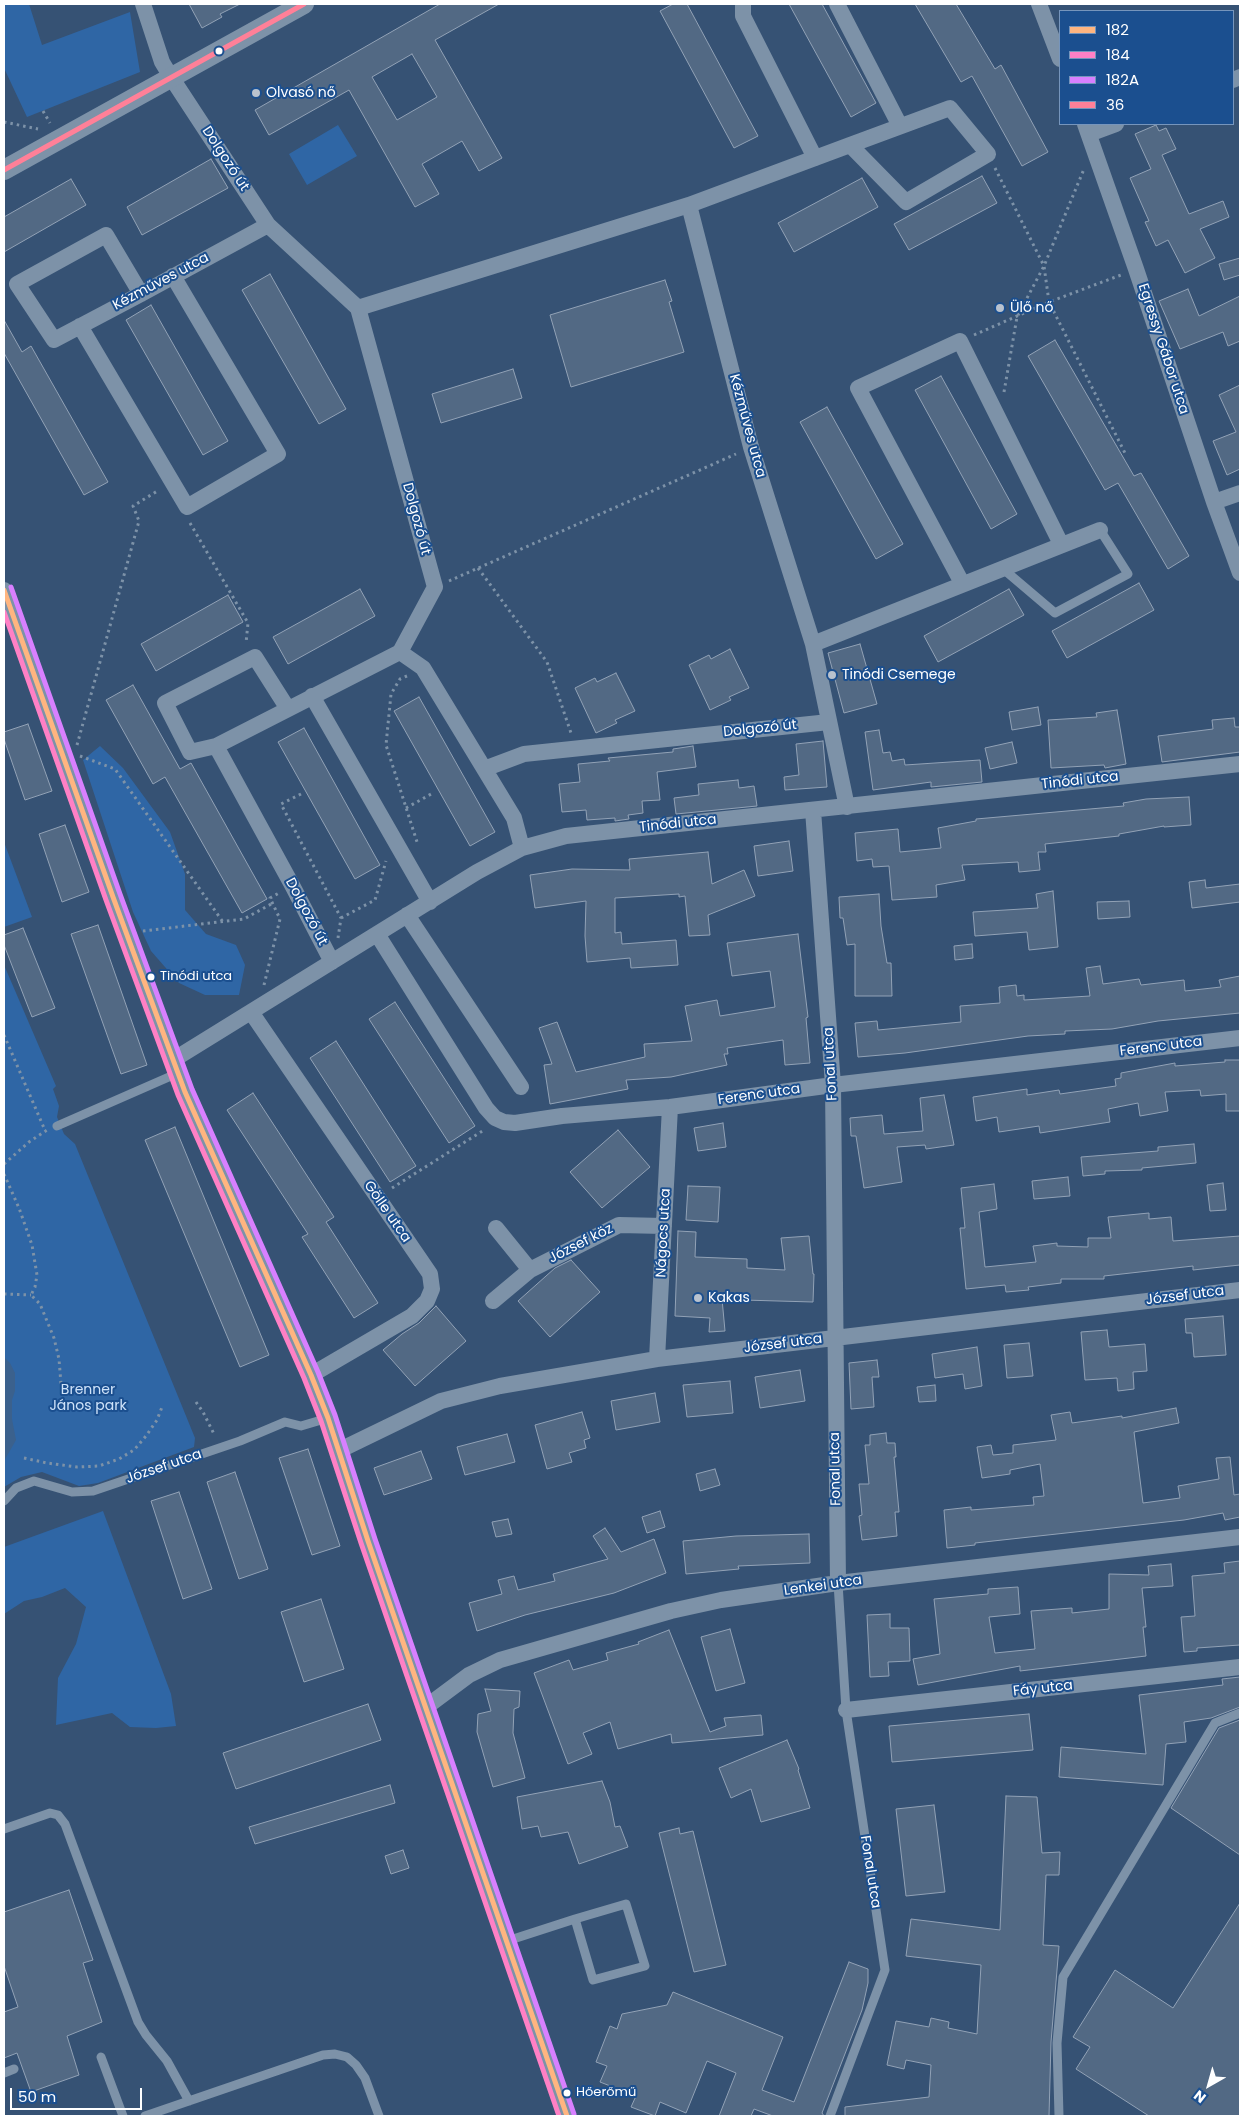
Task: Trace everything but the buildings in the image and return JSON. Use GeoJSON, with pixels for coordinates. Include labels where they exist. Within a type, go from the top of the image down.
{"type":"FeatureCollection","features":[{"type":"Feature","properties":{"kind":"street","name":"Dolgozó út"},"geometry":{"type":"LineString","coordinates":[[143,4],[162,62],[268,225],[358,308],[434,587]]}},
{"type":"Feature","properties":{"kind":"street"},"geometry":{"type":"LineString","coordinates":[[4,170],[304,4]]}},
{"type":"Feature","properties":{"kind":"street"},"geometry":{"type":"LineString","coordinates":[[743,4],[743,16],[815,158]]}},
{"type":"Feature","properties":{"kind":"street"},"geometry":{"type":"LineString","coordinates":[[837,4],[900,126]]}},
{"type":"Feature","properties":{"kind":"street"},"geometry":{"type":"LineString","coordinates":[[1039,4],[1059,56]]}},
{"type":"Feature","properties":{"kind":"street"},"geometry":{"type":"LineString","coordinates":[[358,308],[689,205],[900,126],[950,108],[988,154],[906,202],[850,145]]}},
{"type":"Feature","properties":{"kind":"street"},"geometry":{"type":"LineString","coordinates":[[1089,134],[1113,125]]}},
{"type":"Feature","properties":{"kind":"street","name":"Egressy Gábor utca"},"geometry":{"type":"LineString","coordinates":[[1089,134],[1240,573]]}},
{"type":"Feature","properties":{"kind":"street","name":"Kézműves utca"},"geometry":{"type":"LineString","coordinates":[[689,205],[751,447],[813,644],[847,807]]}},
{"type":"Feature","properties":{"kind":"street","name":"Kézműves utca"},"geometry":{"type":"LineString","coordinates":[[140,294],[106,235],[17,284],[54,340],[140,294],[268,225]]}},
{"type":"Feature","properties":{"kind":"street"},"geometry":{"type":"LineString","coordinates":[[80,326],[187,507],[278,454],[173,276]]}},
{"type":"Feature","properties":{"kind":"street"},"geometry":{"type":"LineString","coordinates":[[962,583],[858,388],[960,341],[1061,544]]}},
{"type":"Feature","properties":{"kind":"street"},"geometry":{"type":"LineString","coordinates":[[1214,502],[1240,493]]}},
{"type":"Feature","properties":{"kind":"street"},"geometry":{"type":"LineString","coordinates":[[813,644],[962,583],[1100,530]]}},
{"type":"Feature","properties":{"kind":"street"},"geometry":{"type":"LineString","coordinates":[[288,708],[255,657],[166,703],[190,752],[216,746],[400,652],[434,587]]}},
{"type":"Feature","properties":{"kind":"street"},"geometry":{"type":"LineString","coordinates":[[4,590],[113,898],[176,1066],[311,1375],[340,1450],[368,1541],[567,2116]]}},
{"type":"Feature","properties":{"kind":"street"},"geometry":{"type":"LineString","coordinates":[[400,652],[423,668],[514,818],[522,848]]}},
{"type":"Feature","properties":{"kind":"street"},"geometry":{"type":"LineString","coordinates":[[312,696],[430,902]]}},
{"type":"Feature","properties":{"kind":"street","name":"Dolgozó út"},"geometry":{"type":"LineString","coordinates":[[484,769],[524,754],[829,722]]}},
{"type":"Feature","properties":{"kind":"street","name":"Dolgozó út"},"geometry":{"type":"LineString","coordinates":[[216,746],[329,957]]}},
{"type":"Feature","properties":{"kind":"street","name":"Tinódi utca"},"geometry":{"type":"LineString","coordinates":[[176,1066],[329,957],[377,934],[477,872],[522,848],[566,836],[1240,764]]}},
{"type":"Feature","properties":{"kind":"street","name":"Fonal utca"},"geometry":{"type":"LineString","coordinates":[[812,810],[833,1085],[834,1338],[838,1584]]}},
{"type":"Feature","properties":{"kind":"street"},"geometry":{"type":"LineString","coordinates":[[407,915],[521,1087]]}},
{"type":"Feature","properties":{"kind":"street"},"geometry":{"type":"LineString","coordinates":[[377,934],[486,1108],[499,1121]]}},
{"type":"Feature","properties":{"kind":"street","name":"Gölle utca"},"geometry":{"type":"LineString","coordinates":[[251,1012],[376,1198],[430,1274],[432,1289],[428,1301],[412,1316],[311,1375]]}},
{"type":"Feature","properties":{"kind":"street","name":"Ferenc utca"},"geometry":{"type":"LineString","coordinates":[[499,1121],[515,1123],[562,1116],[670,1107],[833,1085],[1240,1038]]}},
{"type":"Feature","properties":{"kind":"street","name":"Nágocs utca"},"geometry":{"type":"LineString","coordinates":[[657,1359],[670,1107]]}},
{"type":"Feature","properties":{"kind":"street","name":"József köz"},"geometry":{"type":"LineString","coordinates":[[493,1301],[530,1270],[619,1224],[664,1226]]}},
{"type":"Feature","properties":{"kind":"street"},"geometry":{"type":"LineString","coordinates":[[496,1228],[530,1270]]}},
{"type":"Feature","properties":{"kind":"street","name":"József utca"},"geometry":{"type":"LineString","coordinates":[[340,1450],[441,1401],[500,1386],[657,1359],[1240,1290]]}},
{"type":"Feature","properties":{"kind":"street","name":"Lenkei utca"},"geometry":{"type":"LineString","coordinates":[[426,1707],[469,1675],[500,1660],[670,1611],[721,1600],[838,1584],[1240,1537]]}},
{"type":"Feature","properties":{"kind":"street","name":"Fáy utca"},"geometry":{"type":"LineString","coordinates":[[846,1710],[1240,1667]]}},
{"type":"Feature","properties":{"kind":"lane"},"geometry":{"type":"LineString","coordinates":[[1002,568],[1055,613],[1128,574],[1100,530]]}},
{"type":"Feature","properties":{"kind":"lane"},"geometry":{"type":"LineString","coordinates":[[57,1126],[176,1066]]}},
{"type":"Feature","properties":{"kind":"lane","name":"József utca"},"geometry":{"type":"LineString","coordinates":[[4,1501],[16,1488],[34,1481],[72,1492],[94,1490],[217,1449],[285,1422],[301,1426],[328,1418]]}},
{"type":"Feature","properties":{"kind":"lane","name":"Fonal utca"},"geometry":{"type":"LineString","coordinates":[[830,2116],[885,1970],[846,1710],[838,1584]]}},
{"type":"Feature","properties":{"kind":"lane"},"geometry":{"type":"LineString","coordinates":[[1059,2116],[1057,2043],[1063,1977],[1215,1723],[1240,1713]]}},
{"type":"Feature","properties":{"kind":"lane"},"geometry":{"type":"LineString","coordinates":[[4,1829],[50,1813],[58,1815],[65,1824],[138,2022],[167,2061],[189,2101]]}},
{"type":"Feature","properties":{"kind":"lane"},"geometry":{"type":"LineString","coordinates":[[506,1941],[575,1919],[626,1904],[645,1966],[592,1980],[575,1919]]}},
{"type":"Feature","properties":{"kind":"lane"},"geometry":{"type":"LineString","coordinates":[[145,2116],[323,2055],[335,2054],[346,2057],[356,2065],[365,2078],[380,2116]]}},
{"type":"Feature","properties":{"kind":"lane"},"geometry":{"type":"LineString","coordinates":[[101,2057],[122,2116]]}},
{"type":"Feature","properties":{"kind":"lane"},"geometry":{"type":"LineString","coordinates":[[4,2073],[14,2069]]}},
{"type":"Feature","properties":{"kind":"path"},"geometry":{"type":"LineString","coordinates":[[43,111],[50,123]]}},
{"type":"Feature","properties":{"kind":"path"},"geometry":{"type":"LineString","coordinates":[[4,122],[38,129]]}},
{"type":"Feature","properties":{"kind":"path"},"geometry":{"type":"LineString","coordinates":[[999,419],[1017,317],[1044,266],[1089,134]]}},
{"type":"Feature","properties":{"kind":"path"},"geometry":{"type":"LineString","coordinates":[[988,154],[1044,266],[1048,302],[1126,455]]}},
{"type":"Feature","properties":{"kind":"path"},"geometry":{"type":"LineString","coordinates":[[960,341],[1048,302],[1136,269]]}},
{"type":"Feature","properties":{"kind":"path"},"geometry":{"type":"LineString","coordinates":[[434,587],[751,447]]}},
{"type":"Feature","properties":{"kind":"path"},"geometry":{"type":"LineString","coordinates":[[173,482],[133,506],[139,521],[74,754],[115,769],[224,922]]}},
{"type":"Feature","properties":{"kind":"path"},"geometry":{"type":"LineString","coordinates":[[187,507],[185,516],[248,623],[244,662]]}},
{"type":"Feature","properties":{"kind":"path"},"geometry":{"type":"LineString","coordinates":[[478,568],[547,662],[576,748]]}},
{"type":"Feature","properties":{"kind":"path"},"geometry":{"type":"LineString","coordinates":[[414,874],[423,862],[386,745],[391,694],[400,679],[423,668]]}},
{"type":"Feature","properties":{"kind":"path"},"geometry":{"type":"LineString","coordinates":[[406,808],[433,793]]}},
{"type":"Feature","properties":{"kind":"path"},"geometry":{"type":"LineString","coordinates":[[301,794],[281,804],[341,918],[337,948],[329,957]]}},
{"type":"Feature","properties":{"kind":"path"},"geometry":{"type":"LineString","coordinates":[[341,918],[375,900],[386,861]]}},
{"type":"Feature","properties":{"kind":"path"},"geometry":{"type":"LineString","coordinates":[[262,994],[280,919],[270,898],[292,885]]}},
{"type":"Feature","properties":{"kind":"path"},"geometry":{"type":"LineString","coordinates":[[136,932],[244,919],[273,903]]}},
{"type":"Feature","properties":{"kind":"path"},"geometry":{"type":"LineString","coordinates":[[4,1036],[45,1131]]}},
{"type":"Feature","properties":{"kind":"path"},"geometry":{"type":"LineString","coordinates":[[376,1198],[499,1121]]}},
{"type":"Feature","properties":{"kind":"path"},"geometry":{"type":"LineString","coordinates":[[4,1164],[29,1142],[45,1131],[57,1126]]}},
{"type":"Feature","properties":{"kind":"path"},"geometry":{"type":"LineString","coordinates":[[4,1174],[32,1245],[37,1274],[35,1288],[31,1295]]}},
{"type":"Feature","properties":{"kind":"path"},"geometry":{"type":"LineString","coordinates":[[4,1294],[31,1295],[40,1304],[54,1338],[59,1359],[61,1384]]}},
{"type":"Feature","properties":{"kind":"path"},"geometry":{"type":"LineString","coordinates":[[196,1402],[212,1428],[217,1449]]}},
{"type":"Feature","properties":{"kind":"path"},"geometry":{"type":"LineString","coordinates":[[24,1458],[47,1464],[77,1467],[99,1466],[119,1459],[134,1450],[146,1436],[162,1407]]}},
{"type":"Feature","properties":{"kind":"green space"},"geometry":{"type":"Polygon","coordinates":[[[4,4],[29,4],[42,45],[130,12],[140,72],[27,117],[4,68],[4,4]]]}},
{"type":"Feature","properties":{"kind":"green space"},"geometry":{"type":"Polygon","coordinates":[[[338,125],[357,156],[307,185],[289,154],[338,125]]]}},
{"type":"Feature","properties":{"kind":"green space"},"geometry":{"type":"Polygon","coordinates":[[[100,746],[123,768],[170,832],[185,874],[185,910],[206,934],[236,945],[245,965],[239,995],[205,995],[179,983],[151,951],[133,912],[83,760],[100,746]]]}},
{"type":"Feature","properties":{"kind":"green space"},"geometry":{"type":"Polygon","coordinates":[[[4,842],[32,917],[4,927],[4,842]]]}},
{"type":"Feature","properties":{"kind":"green space","name":"Brenner János park"},"geometry":{"type":"Polygon","coordinates":[[[4,965],[56,1086],[53,1089],[59,1106],[57,1117],[64,1134],[75,1144],[195,1438],[194,1447],[98,1483],[79,1486],[42,1472],[21,1477],[4,1487],[4,965]]]}},
{"type":"Feature","properties":{"kind":"green space"},"geometry":{"type":"Polygon","coordinates":[[[103,1511],[171,1694],[176,1726],[156,1728],[130,1727],[112,1713],[56,1725],[58,1678],[76,1644],[86,1607],[65,1588],[42,1597],[24,1601],[4,1614],[4,1547],[103,1511]]]}},
{"type":"Feature","properties":{"kind":"shaded area"},"geometry":{"type":"Polygon","coordinates":[[[4,1357],[10,1363],[15,1373],[12,1419],[16,1440],[4,1461],[4,1357]]]}},
{"type":"Feature","properties":{"kind":"transit line","name":"36"},"geometry":{"type":"LineString","coordinates":[[4,170],[304,4]]}},
{"type":"Feature","properties":{"kind":"transit line","name":"182A"},"geometry":{"type":"LineString","coordinates":[[11,587],[120,894],[192,1089],[318,1372],[335,1415],[375,1539],[574,2114]]}},
{"type":"Feature","properties":{"kind":"transit line","name":"182"},"geometry":{"type":"LineString","coordinates":[[4,590],[113,897],[185,1092],[311,1375],[328,1418],[368,1541],[567,2116]]}},
{"type":"Feature","properties":{"kind":"transit line","name":"184"},"geometry":{"type":"LineString","coordinates":[[4,612],[106,900],[178,1095],[304,1378],[321,1421],[361,1543],[559,2116]]}},
{"type":"Feature","properties":{"kind":"place","name":"Olvasó nő"},"geometry":{"type":"Point","coordinates":[256,93]}},
{"type":"Feature","properties":{"kind":"place","name":"Ülő nő"},"geometry":{"type":"Point","coordinates":[1000,308]}},
{"type":"Feature","properties":{"kind":"place","name":"Tinódi Csemege"},"geometry":{"type":"Point","coordinates":[832,675]}},
{"type":"Feature","properties":{"kind":"place","name":"Tinódi utca"},"geometry":{"type":"Point","coordinates":[151,977]}},
{"type":"Feature","properties":{"kind":"place","name":"Kakas"},"geometry":{"type":"Point","coordinates":[698,1298]}},
{"type":"Feature","properties":{"kind":"place","name":"Hőerőmű"},"geometry":{"type":"Point","coordinates":[567,2093]}}]}
